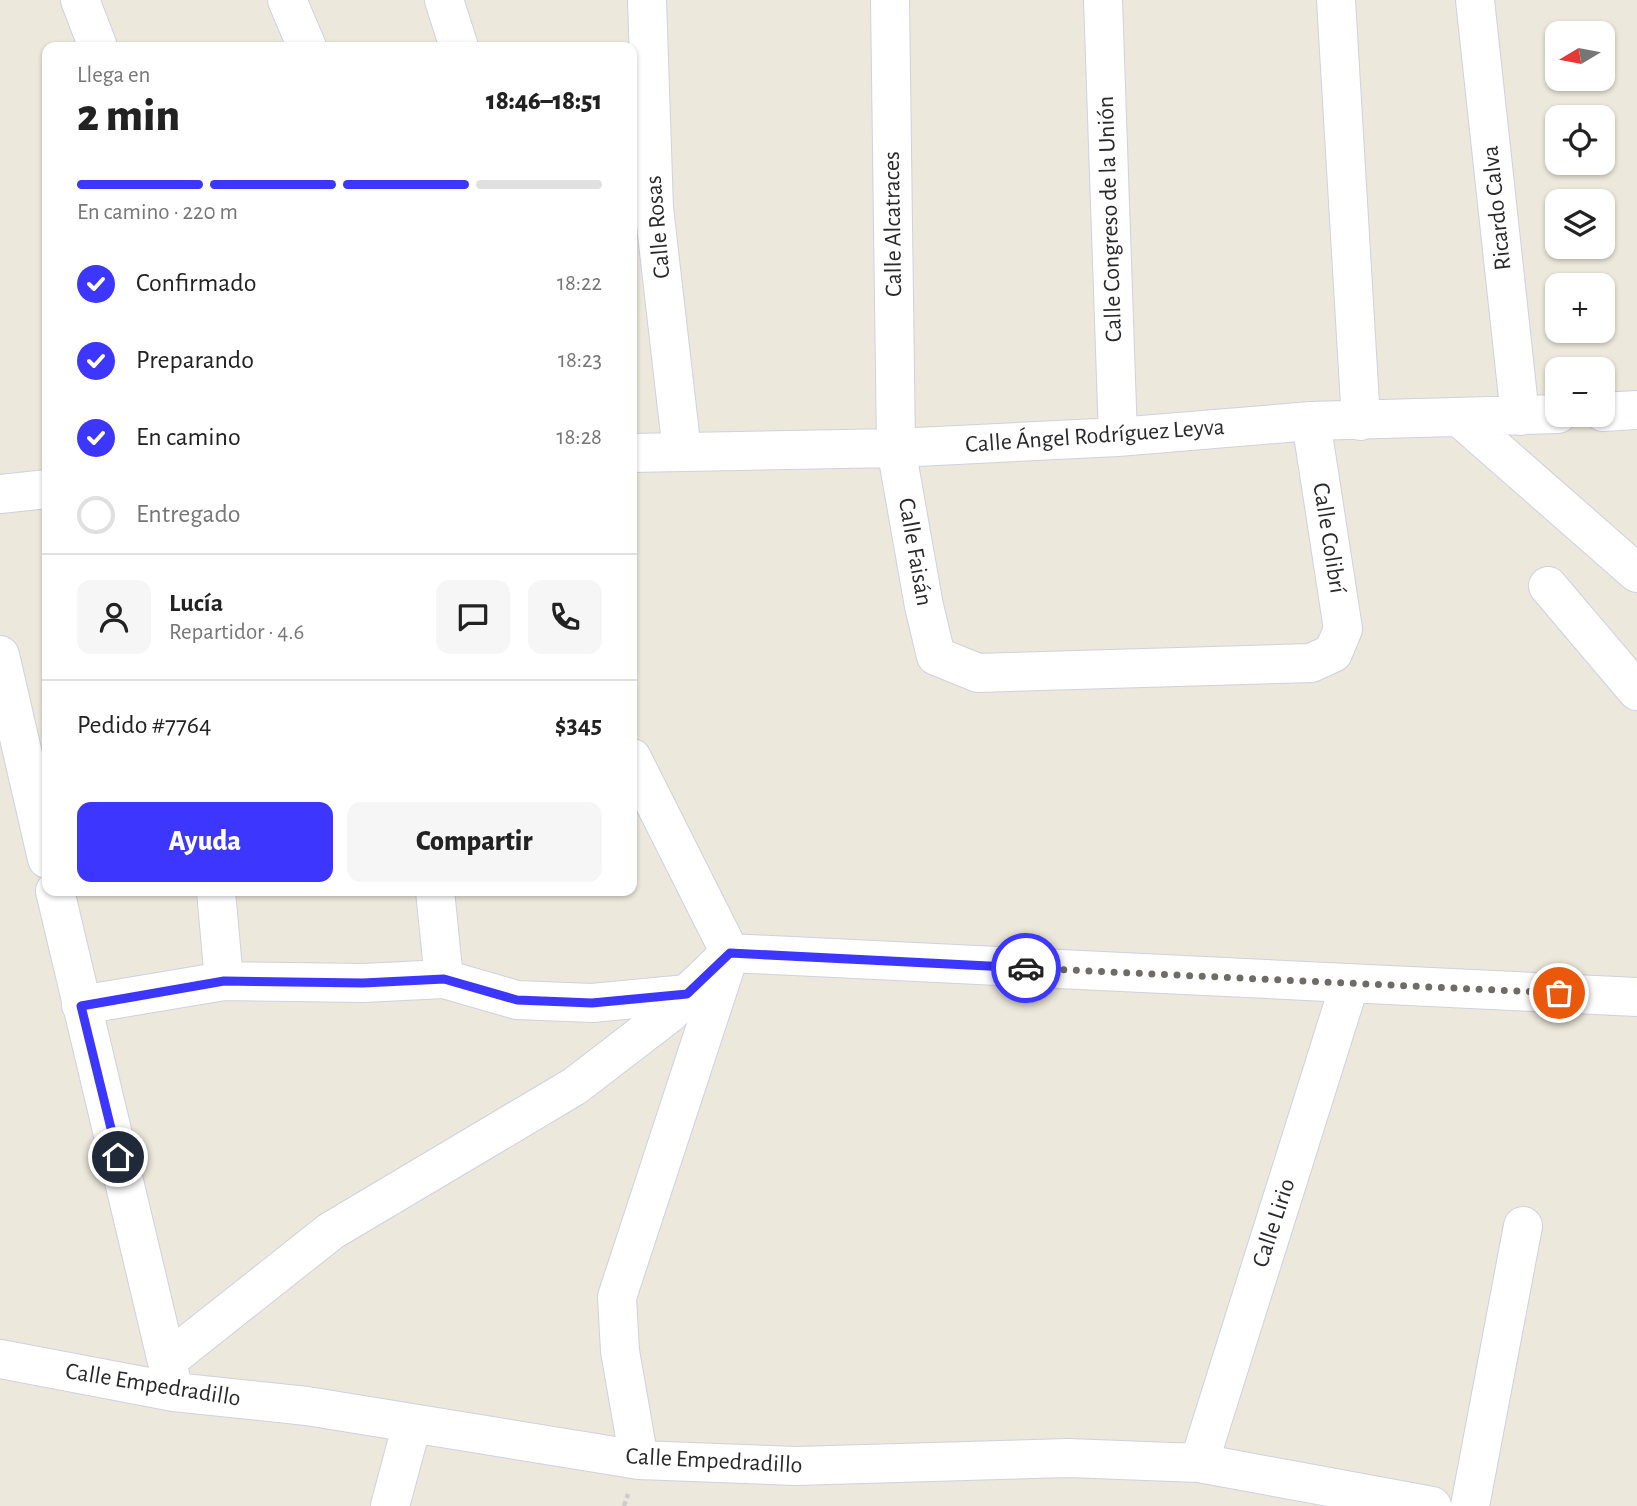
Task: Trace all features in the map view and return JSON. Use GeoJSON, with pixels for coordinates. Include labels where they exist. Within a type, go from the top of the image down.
{"type":"FeatureCollection","features":[{"type":"Feature","properties":{"kind":"street"},"geometry":{"type":"LineString","coordinates":[[80,0],[96,42]]}},
{"type":"Feature","properties":{"kind":"street"},"geometry":{"type":"LineString","coordinates":[[287,0],[305,42]]}},
{"type":"Feature","properties":{"kind":"street"},"geometry":{"type":"LineString","coordinates":[[444,0],[457,42]]}},
{"type":"Feature","properties":{"kind":"street","name":"Calle Rosas"},"geometry":{"type":"LineString","coordinates":[[647,0],[654,208],[682,452]]}},
{"type":"Feature","properties":{"kind":"street","name":"Calle Alcatraces"},"geometry":{"type":"LineString","coordinates":[[890,0],[896,448]]}},
{"type":"Feature","properties":{"kind":"street","name":"Calle Congreso de la Unión"},"geometry":{"type":"LineString","coordinates":[[1103,0],[1118,437]]}},
{"type":"Feature","properties":{"kind":"street"},"geometry":{"type":"LineString","coordinates":[[1336,0],[1361,421]]}},
{"type":"Feature","properties":{"kind":"street","name":"Ricardo Calva"},"geometry":{"type":"LineString","coordinates":[[1475,0],[1520,416]]}},
{"type":"Feature","properties":{"kind":"street"},"geometry":{"type":"LineString","coordinates":[[1615,411],[1637,410]]}},
{"type":"Feature","properties":{"kind":"street","name":"Calle Ángel Rodríguez Leyva"},"geometry":{"type":"LineString","coordinates":[[637,453],[896,448],[1118,437],[1311,421],[1545,415]]}},
{"type":"Feature","properties":{"kind":"street"},"geometry":{"type":"LineString","coordinates":[[1459,417],[1637,573]]}},
{"type":"Feature","properties":{"kind":"street","name":"Calle Colibrí"},"geometry":{"type":"LineString","coordinates":[[936,656],[978,673],[1311,663],[1333,653],[1343,629],[1311,421]]}},
{"type":"Feature","properties":{"kind":"street","name":"Calle Faisán"},"geometry":{"type":"LineString","coordinates":[[896,448],[924,606],[936,656]]}},
{"type":"Feature","properties":{"kind":"street"},"geometry":{"type":"LineString","coordinates":[[0,494],[42,490]]}},
{"type":"Feature","properties":{"kind":"street"},"geometry":{"type":"LineString","coordinates":[[1548,586],[1637,691]]}},
{"type":"Feature","properties":{"kind":"street"},"geometry":{"type":"LineString","coordinates":[[0,655],[42,837]]}},
{"type":"Feature","properties":{"kind":"street"},"geometry":{"type":"LineString","coordinates":[[637,768],[730,953],[617,1297],[620,1351],[639,1460]]}},
{"type":"Feature","properties":{"kind":"street"},"geometry":{"type":"LineString","coordinates":[[56,896],[171,1376],[331,1231],[575,1086],[670,1013],[730,953],[1637,997]]}},
{"type":"Feature","properties":{"kind":"street"},"geometry":{"type":"LineString","coordinates":[[216,896],[224,981]]}},
{"type":"Feature","properties":{"kind":"street"},"geometry":{"type":"LineString","coordinates":[[436,896],[444,979]]}},
{"type":"Feature","properties":{"kind":"street"},"geometry":{"type":"LineString","coordinates":[[81,1006],[224,981],[363,983],[444,979],[517,1000],[592,1003],[687,994]]}},
{"type":"Feature","properties":{"kind":"street","name":"Calle Lirio"},"geometry":{"type":"LineString","coordinates":[[1199,1463],[1350,983]]}},
{"type":"Feature","properties":{"kind":"street"},"geometry":{"type":"LineString","coordinates":[[1469,1506],[1523,1226]]}},
{"type":"Feature","properties":{"kind":"street","name":"Calle Empedradillo"},"geometry":{"type":"LineString","coordinates":[[0,1359],[171,1376],[307,1406],[639,1460],[796,1465],[1068,1458],[1199,1463],[1432,1506]]}},
{"type":"Feature","properties":{"kind":"street"},"geometry":{"type":"LineString","coordinates":[[390,1506],[412,1424]]}},
{"type":"Feature","properties":{"kind":"way so far"},"geometry":{"type":"LineString","coordinates":[[1026,968],[1559,993]]}},
{"type":"Feature","properties":{"kind":"route"},"geometry":{"type":"LineString","coordinates":[[118,1157],[81,1006],[224,981],[363,983],[444,979],[517,1000],[592,1003],[687,994],[730,953],[1026,968]]}}]}
